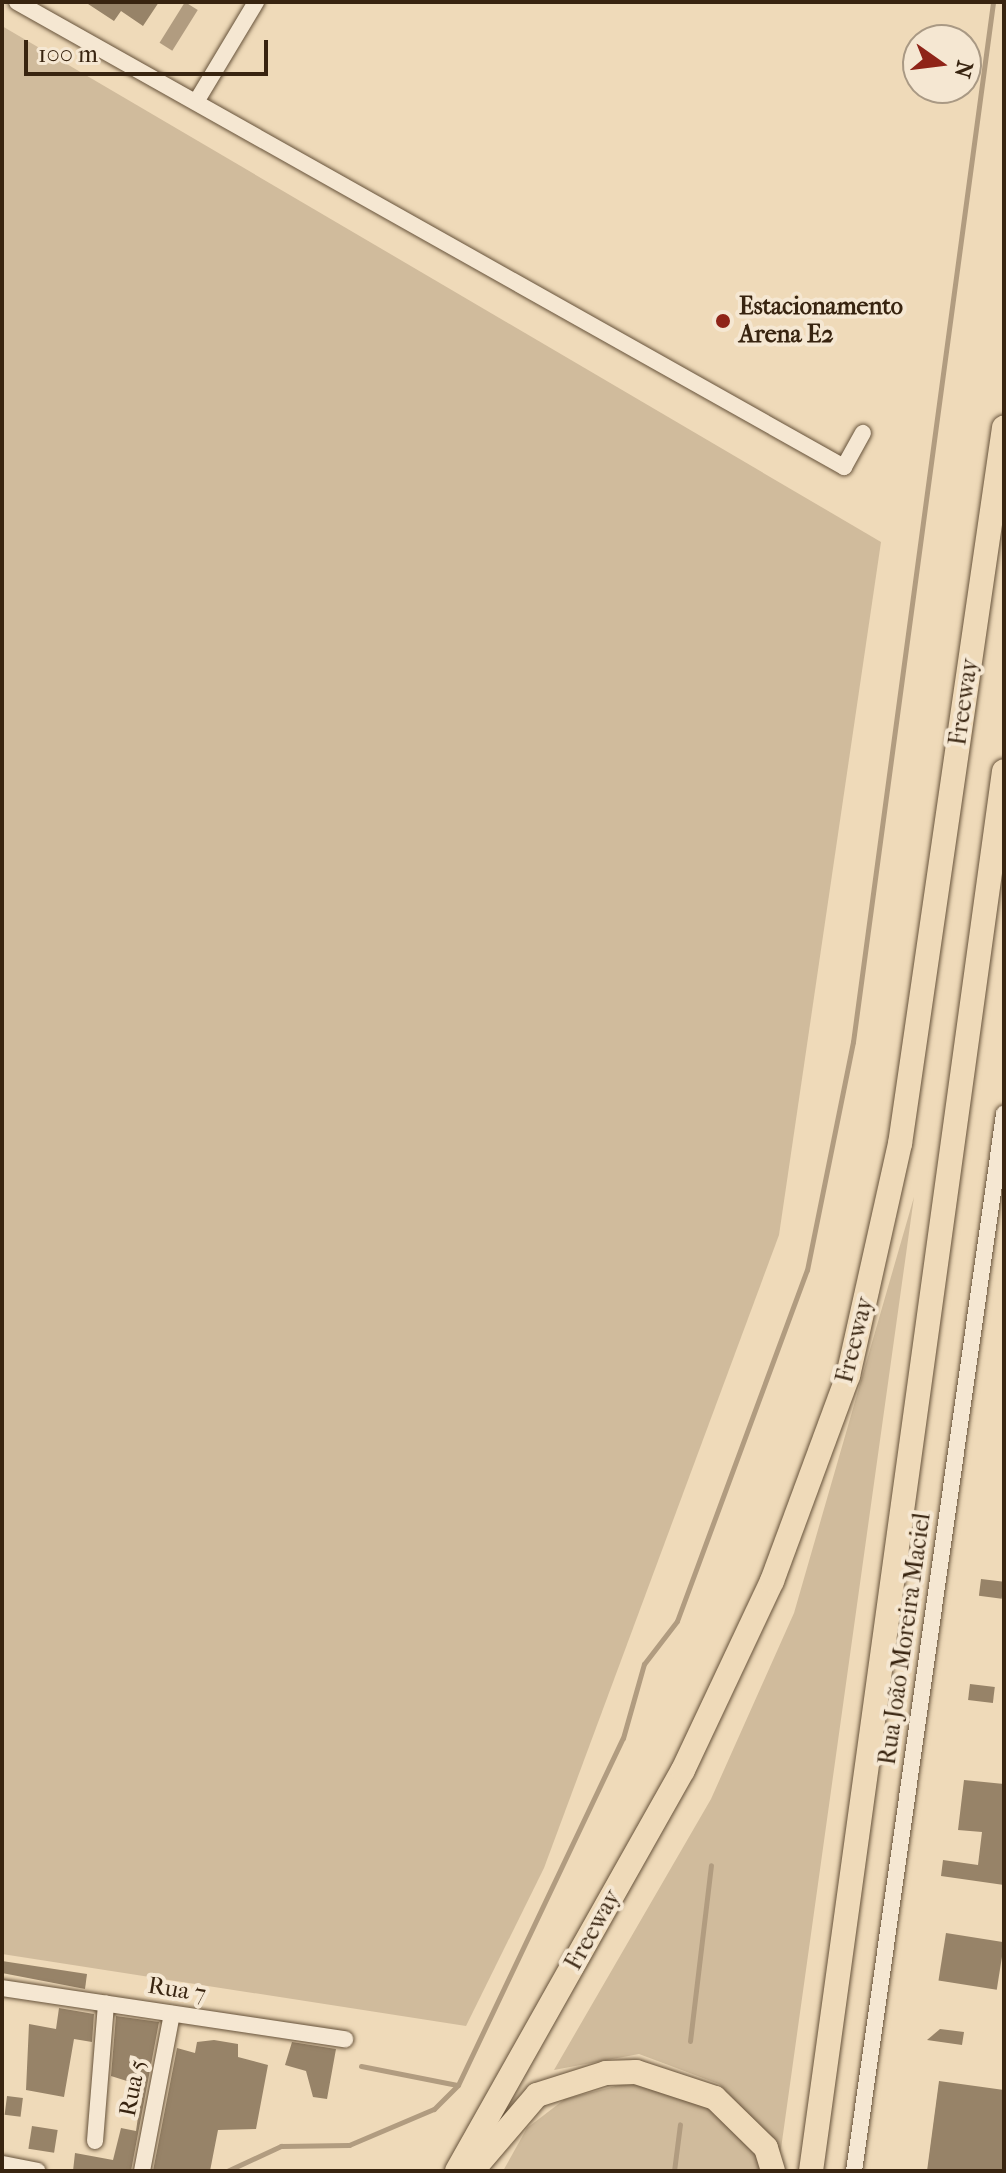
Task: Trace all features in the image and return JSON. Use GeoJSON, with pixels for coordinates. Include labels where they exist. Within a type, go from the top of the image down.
{"type":"FeatureCollection","features":[{"type":"Feature","properties":{"kind":"highway","name":"Freeway"},"geometry":{"type":"LineString","coordinates":[[457,2171],[683,1770],[772,1581],[848,1376],[900,1144],[1004,428]]}},
{"type":"Feature","properties":{"kind":"highway"},"geometry":{"type":"LineString","coordinates":[[811,2171],[1004,771]]}},
{"type":"Feature","properties":{"kind":"highway"},"geometry":{"type":"LineString","coordinates":[[472,2171],[537,2095],[606,2073],[636,2072],[715,2098],[766,2148],[773,2171]]}},
{"type":"Feature","properties":{"kind":"street"},"geometry":{"type":"LineString","coordinates":[[17,2],[844,467],[863,433]]}},
{"type":"Feature","properties":{"kind":"street"},"geometry":{"type":"LineString","coordinates":[[196,102],[245,10],[256,2]]}},
{"type":"Feature","properties":{"kind":"street","name":"Rua João Moreira Maciel"},"geometry":{"type":"LineString","coordinates":[[854,2171],[1004,1114]]}},
{"type":"Feature","properties":{"kind":"street","name":"Rua 7"},"geometry":{"type":"LineString","coordinates":[[2,1988],[345,2039]]}},
{"type":"Feature","properties":{"kind":"street"},"geometry":{"type":"LineString","coordinates":[[95,2141],[106,2003]]}},
{"type":"Feature","properties":{"kind":"street","name":"Rua 5"},"geometry":{"type":"LineString","coordinates":[[142,2171],[172,2014]]}},
{"type":"Feature","properties":{"kind":"street"},"geometry":{"type":"LineString","coordinates":[[2,2164],[37,2171]]}},
{"type":"Feature","properties":{"kind":"shaded area"},"geometry":{"type":"Polygon","coordinates":[[[185,2],[198,10],[172,51],[160,43],[185,2]]]}},
{"type":"Feature","properties":{"kind":"shaded area"},"geometry":{"type":"Polygon","coordinates":[[[2,26],[881,542],[779,1235],[544,1868],[466,2026],[2,1954],[2,26]]]}},
{"type":"Feature","properties":{"kind":"shaded area"},"geometry":{"type":"Polygon","coordinates":[[[914,1197],[779,2163],[769,2136],[719,2084],[639,2054],[554,2070],[711,1799],[794,1613],[914,1197]]]}},
{"type":"Feature","properties":{"kind":"shaded area"},"geometry":{"type":"Polygon","coordinates":[[[635,2081],[710,2105],[759,2155],[765,2171],[503,2171],[527,2128],[565,2099],[635,2081]]]}},
{"type":"Feature","properties":{"kind":"building"},"geometry":{"type":"Polygon","coordinates":[[[85,2],[159,2],[143,26],[121,11],[114,21],[85,2]]]}},
{"type":"Feature","properties":{"kind":"building"},"geometry":{"type":"Polygon","coordinates":[[[981,1579],[1004,1582],[1002,1599],[979,1596],[981,1579]]]}},
{"type":"Feature","properties":{"kind":"building"},"geometry":{"type":"Polygon","coordinates":[[[970,1684],[995,1687],[993,1703],[968,1700],[970,1684]]]}},
{"type":"Feature","properties":{"kind":"building"},"geometry":{"type":"Polygon","coordinates":[[[964,1780],[1004,1784],[1004,1885],[941,1876],[943,1860],[978,1865],[982,1832],[958,1830],[964,1780]]]}},
{"type":"Feature","properties":{"kind":"building"},"geometry":{"type":"Polygon","coordinates":[[[946,1933],[1004,1942],[997,1990],[938,1980],[946,1933]]]}},
{"type":"Feature","properties":{"kind":"building"},"geometry":{"type":"Polygon","coordinates":[[[2,1961],[87,1974],[85,1989],[2,1973],[2,1961]]]}},
{"type":"Feature","properties":{"kind":"building"},"geometry":{"type":"Polygon","coordinates":[[[59,2008],[94,2014],[92,2042],[74,2039],[64,2097],[26,2090],[29,2024],[56,2029],[59,2008]]]}},
{"type":"Feature","properties":{"kind":"building"},"geometry":{"type":"Polygon","coordinates":[[[116,2016],[159,2022],[131,2171],[73,2171],[75,2153],[113,2160],[121,2128],[136,2131],[140,2103],[127,2100],[130,2082],[111,2076],[116,2016]]]}},
{"type":"Feature","properties":{"kind":"building"},"geometry":{"type":"Polygon","coordinates":[[[940,2029],[964,2032],[962,2045],[927,2040],[940,2029]]]}},
{"type":"Feature","properties":{"kind":"building"},"geometry":{"type":"Polygon","coordinates":[[[214,2040],[238,2044],[238,2057],[268,2065],[256,2129],[218,2130],[210,2171],[153,2171],[177,2048],[195,2053],[197,2042],[214,2040]]]}},
{"type":"Feature","properties":{"kind":"building"},"geometry":{"type":"Polygon","coordinates":[[[292,2042],[336,2049],[327,2099],[313,2097],[306,2071],[285,2065],[292,2042]]]}},
{"type":"Feature","properties":{"kind":"building"},"geometry":{"type":"Polygon","coordinates":[[[939,2081],[1004,2090],[1004,2171],[927,2171],[939,2081]]]}},
{"type":"Feature","properties":{"kind":"building"},"geometry":{"type":"Polygon","coordinates":[[[7,2096],[23,2098],[21,2117],[5,2115],[7,2096]]]}},
{"type":"Feature","properties":{"kind":"building"},"geometry":{"type":"Polygon","coordinates":[[[32,2126],[58,2130],[54,2153],[28,2149],[32,2126]]]}},
{"type":"Feature","properties":{"kind":"waterway"},"geometry":{"type":"LineString","coordinates":[[227,2171],[281,2146],[349,2145],[434,2109],[458,2085],[623,1738],[644,1664],[677,1621],[807,1270],[853,1042],[993,2]]}},
{"type":"Feature","properties":{"kind":"waterway"},"geometry":{"type":"LineString","coordinates":[[690,2041],[711,1865]]}},
{"type":"Feature","properties":{"kind":"waterway"},"geometry":{"type":"LineString","coordinates":[[361,2066],[457,2085]]}},
{"type":"Feature","properties":{"kind":"waterway"},"geometry":{"type":"LineString","coordinates":[[674,2171],[680,2124]]}},
{"type":"Feature","properties":{"kind":"place","name":"Estacionamento Arena E2"},"geometry":{"type":"Point","coordinates":[723,321]}}]}
